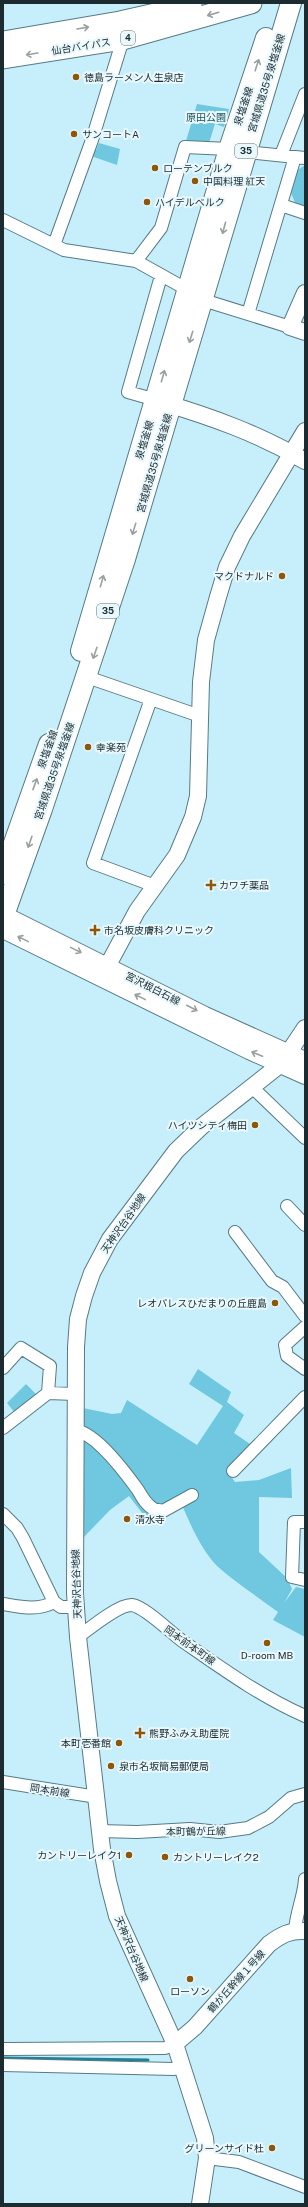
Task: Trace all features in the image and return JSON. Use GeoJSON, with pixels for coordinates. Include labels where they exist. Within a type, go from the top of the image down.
{"type":"FeatureCollection","features":[{"type":"Feature","properties":{"kind":"highway","name":"仙台バイパス"},"geometry":{"type":"LineString","coordinates":[[3,42],[120,22],[200,3]]}},
{"type":"Feature","properties":{"kind":"highway","name":"仙台バイパス"},"geometry":{"type":"LineString","coordinates":[[3,58],[123,39],[251,3]]}},
{"type":"Feature","properties":{"kind":"main road","name":"泉塩釜線"},"geometry":{"type":"LineString","coordinates":[[237,151],[277,3]]}},
{"type":"Feature","properties":{"kind":"main road","name":"宮城県道35号泉塩釜線"},"geometry":{"type":"LineString","coordinates":[[3,919],[86,676],[147,489],[163,403],[237,151],[291,3]]}},
{"type":"Feature","properties":{"kind":"main road","name":"泉塩釜線"},"geometry":{"type":"LineString","coordinates":[[3,874],[83,645],[163,403]]}},
{"type":"Feature","properties":{"kind":"street"},"geometry":{"type":"LineString","coordinates":[[54,245],[92,140],[123,39]]}},
{"type":"Feature","properties":{"kind":"street"},"geometry":{"type":"LineString","coordinates":[[281,155],[305,94]]}},
{"type":"Feature","properties":{"kind":"street"},"geometry":{"type":"LineString","coordinates":[[136,261],[161,228],[185,147],[300,157],[280,205],[248,314]]}},
{"type":"Feature","properties":{"kind":"street"},"geometry":{"type":"LineString","coordinates":[[280,205],[305,213]]}},
{"type":"Feature","properties":{"kind":"street"},"geometry":{"type":"LineString","coordinates":[[3,220],[64,250],[136,261],[195,295],[305,332]]}},
{"type":"Feature","properties":{"kind":"street"},"geometry":{"type":"LineString","coordinates":[[161,276],[128,392],[247,431],[298,457]]}},
{"type":"Feature","properties":{"kind":"street"},"geometry":{"type":"LineString","coordinates":[[290,327],[305,293]]}},
{"type":"Feature","properties":{"kind":"street"},"geometry":{"type":"LineString","coordinates":[[108,966],[137,911],[177,855],[193,817],[198,796],[200,716],[206,640],[227,567],[242,536],[298,457],[305,431]]}},
{"type":"Feature","properties":{"kind":"street"},"geometry":{"type":"LineString","coordinates":[[86,676],[200,716]]}},
{"type":"Feature","properties":{"kind":"street"},"geometry":{"type":"LineString","coordinates":[[151,700],[93,863],[155,886]]}},
{"type":"Feature","properties":{"kind":"street"},"geometry":{"type":"LineString","coordinates":[[3,919],[249,1051],[286,1058],[305,1076]]}},
{"type":"Feature","properties":{"kind":"street","name":"宮沢根白石線"},"geometry":{"type":"LineString","coordinates":[[3,919],[108,966],[286,1058],[305,1060]]}},
{"type":"Feature","properties":{"kind":"street","name":"天神沢台谷地線"},"geometry":{"type":"LineString","coordinates":[[200,2204],[207,2158],[205,2138],[175,2044],[117,1916],[108,1881],[100,1831],[78,1637],[76,1607],[75,1394],[78,1319],[84,1296],[101,1255],[110,1239],[176,1150],[201,1127],[286,1058],[305,1028]]}},
{"type":"Feature","properties":{"kind":"street"},"geometry":{"type":"LineString","coordinates":[[252,1087],[305,1138]]}},
{"type":"Feature","properties":{"kind":"street"},"geometry":{"type":"LineString","coordinates":[[287,1206],[305,1225]]}},
{"type":"Feature","properties":{"kind":"street"},"geometry":{"type":"LineString","coordinates":[[234,1232],[272,1281],[283,1287],[305,1316]]}},
{"type":"Feature","properties":{"kind":"street"},"geometry":{"type":"LineString","coordinates":[[304,1329],[285,1345],[287,1356],[305,1369]]}},
{"type":"Feature","properties":{"kind":"street"},"geometry":{"type":"LineString","coordinates":[[3,1368],[21,1348],[50,1366],[48,1393]]}},
{"type":"Feature","properties":{"kind":"street"},"geometry":{"type":"LineString","coordinates":[[3,1428],[48,1393],[75,1394]]}},
{"type":"Feature","properties":{"kind":"street"},"geometry":{"type":"LineString","coordinates":[[233,1471],[303,1402]]}},
{"type":"Feature","properties":{"kind":"street"},"geometry":{"type":"LineString","coordinates":[[75,1430],[93,1439],[118,1465],[146,1502],[154,1509],[163,1511],[192,1494]]}},
{"type":"Feature","properties":{"kind":"street"},"geometry":{"type":"LineString","coordinates":[[3,1514],[17,1528],[23,1538],[54,1602],[61,1607],[76,1607]]}},
{"type":"Feature","properties":{"kind":"street"},"geometry":{"type":"LineString","coordinates":[[305,1522],[294,1522],[292,1577],[305,1580]]}},
{"type":"Feature","properties":{"kind":"street"},"geometry":{"type":"LineString","coordinates":[[3,1604],[45,1608],[54,1602]]}},
{"type":"Feature","properties":{"kind":"street","name":"岡本前本町線"},"geometry":{"type":"LineString","coordinates":[[78,1637],[122,1606],[132,1605],[143,1610],[165,1628],[239,1678],[305,1716]]}},
{"type":"Feature","properties":{"kind":"street","name":"岡本前線"},"geometry":{"type":"LineString","coordinates":[[3,1782],[97,1797]]}},
{"type":"Feature","properties":{"kind":"street","name":"本町鶴が丘線"},"geometry":{"type":"LineString","coordinates":[[100,1831],[137,1832],[190,1829],[219,1832],[248,1828],[269,1817],[291,1798],[305,1794]]}},
{"type":"Feature","properties":{"kind":"street"},"geometry":{"type":"LineString","coordinates":[[300,1931],[296,1914],[304,1894],[305,1879]]}},
{"type":"Feature","properties":{"kind":"street","name":"鶴が丘幹線１号線"},"geometry":{"type":"LineString","coordinates":[[175,2044],[195,2027],[269,1944],[284,1933],[300,1931]]}},
{"type":"Feature","properties":{"kind":"street"},"geometry":{"type":"LineString","coordinates":[[3,2049],[165,2048],[175,2044]]}},
{"type":"Feature","properties":{"kind":"street"},"geometry":{"type":"LineString","coordinates":[[3,2065],[174,2069],[182,2067]]}},
{"type":"Feature","properties":{"kind":"street"},"geometry":{"type":"LineString","coordinates":[[207,2158],[239,2162],[305,2187]]}},
{"type":"Feature","properties":{"kind":"green space","name":"原田公園"},"geometry":{"type":"Polygon","coordinates":[[[197,104],[229,109],[224,127],[215,124],[209,143],[186,141],[197,104]]]}},
{"type":"Feature","properties":{"kind":"green space"},"geometry":{"type":"Polygon","coordinates":[[[99,143],[120,149],[117,165],[91,156],[93,149],[96,150],[99,143]]]}},
{"type":"Feature","properties":{"kind":"green space"},"geometry":{"type":"Polygon","coordinates":[[[305,165],[305,208],[296,205],[291,193],[296,171],[305,165]]]}},
{"type":"Feature","properties":{"kind":"green space"},"geometry":{"type":"Polygon","coordinates":[[[198,1369],[231,1392],[227,1402],[244,1415],[234,1433],[253,1446],[228,1472],[235,1482],[259,1480],[291,1468],[292,1498],[259,1497],[259,1552],[287,1578],[292,1589],[284,1603],[296,1587],[305,1589],[305,1637],[273,1620],[278,1612],[217,1566],[201,1545],[182,1505],[163,1516],[146,1518],[129,1496],[110,1510],[84,1537],[83,1408],[112,1414],[121,1413],[127,1400],[197,1445],[223,1406],[189,1384],[198,1369]]]}},
{"type":"Feature","properties":{"kind":"green space"},"geometry":{"type":"Polygon","coordinates":[[[26,1384],[38,1396],[15,1413],[7,1403],[26,1384]]]}},
{"type":"Feature","properties":{"kind":"waterway"},"geometry":{"type":"LineString","coordinates":[[3,2058],[148,2060]]}},
{"type":"Feature","properties":{"kind":"place","name":"徳島ラーメン人生泉店"},"geometry":{"type":"Point","coordinates":[76,77]}},
{"type":"Feature","properties":{"kind":"place","name":"サンコートA"},"geometry":{"type":"Point","coordinates":[74,134]}},
{"type":"Feature","properties":{"kind":"place","name":"ローテンブルク"},"geometry":{"type":"Point","coordinates":[155,168]}},
{"type":"Feature","properties":{"kind":"place","name":"中国料理 紅天"},"geometry":{"type":"Point","coordinates":[195,181]}},
{"type":"Feature","properties":{"kind":"place","name":"ハイデルベルク"},"geometry":{"type":"Point","coordinates":[147,202]}},
{"type":"Feature","properties":{"kind":"place","name":"マクドナルド"},"geometry":{"type":"Point","coordinates":[282,576]}},
{"type":"Feature","properties":{"kind":"place","name":"幸楽苑"},"geometry":{"type":"Point","coordinates":[88,747]}},
{"type":"Feature","properties":{"kind":"place","name":"カワチ薬品"},"geometry":{"type":"Point","coordinates":[211,885]}},
{"type":"Feature","properties":{"kind":"place","name":"市名坂皮膚科クリニック"},"geometry":{"type":"Point","coordinates":[95,930]}},
{"type":"Feature","properties":{"kind":"place","name":"ハイツシティ梅田"},"geometry":{"type":"Point","coordinates":[255,1125]}},
{"type":"Feature","properties":{"kind":"place","name":"レオパレスひだまりの丘鹿島"},"geometry":{"type":"Point","coordinates":[275,1303]}},
{"type":"Feature","properties":{"kind":"place","name":"清水寺"},"geometry":{"type":"Point","coordinates":[127,1519]}},
{"type":"Feature","properties":{"kind":"place","name":"D-room MB"},"geometry":{"type":"Point","coordinates":[267,1643]}},
{"type":"Feature","properties":{"kind":"place","name":"熊野ふみえ助産院"},"geometry":{"type":"Point","coordinates":[140,1733]}},
{"type":"Feature","properties":{"kind":"place","name":"本町壱番館"},"geometry":{"type":"Point","coordinates":[119,1743]}},
{"type":"Feature","properties":{"kind":"place","name":"泉市名坂簡易郵便局"},"geometry":{"type":"Point","coordinates":[111,1766]}},
{"type":"Feature","properties":{"kind":"place","name":"カントリーレイク1"},"geometry":{"type":"Point","coordinates":[129,1855]}},
{"type":"Feature","properties":{"kind":"place","name":"カントリーレイク2"},"geometry":{"type":"Point","coordinates":[165,1857]}},
{"type":"Feature","properties":{"kind":"place","name":"ローソン"},"geometry":{"type":"Point","coordinates":[190,1979]}},
{"type":"Feature","properties":{"kind":"place","name":"グリーンサイド杜"},"geometry":{"type":"Point","coordinates":[272,2148]}}]}
